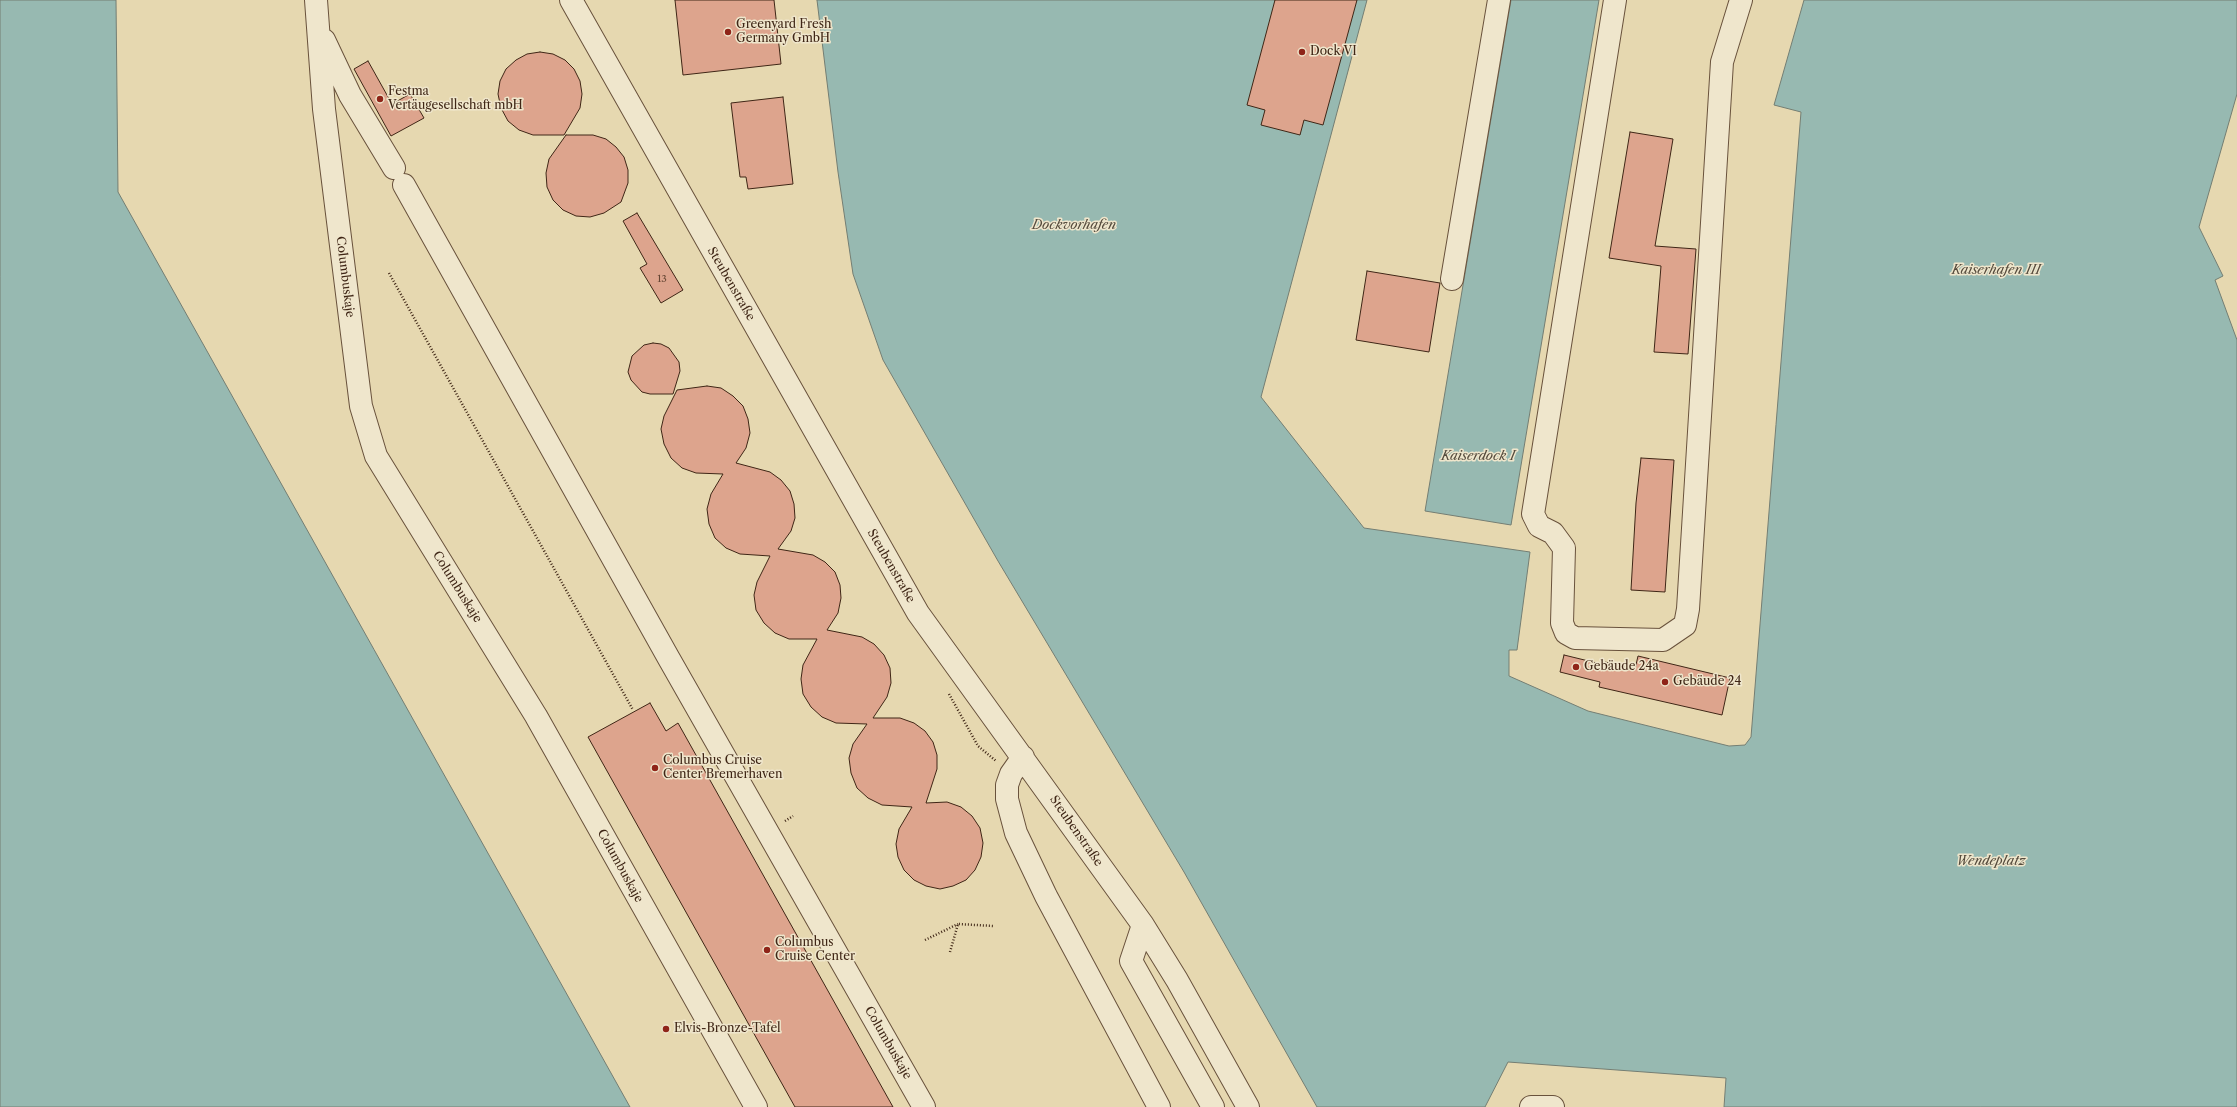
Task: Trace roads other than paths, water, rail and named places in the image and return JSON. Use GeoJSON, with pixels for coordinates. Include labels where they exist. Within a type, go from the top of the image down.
{"type":"FeatureCollection","features":[{"type":"Feature","properties":{"kind":"street","name":"Steubenstraße"},"geometry":{"type":"LineString","coordinates":[[571,0],[918,614],[1143,925],[1177,980],[1248,1107]]}},
{"type":"Feature","properties":{"kind":"street"},"geometry":{"type":"LineString","coordinates":[[1452,279],[1499,0]]}},
{"type":"Feature","properties":{"kind":"street"},"geometry":{"type":"LineString","coordinates":[[1615,0],[1533,514],[1539,526],[1553,533],[1564,548],[1562,623],[1566,633],[1575,638],[1663,640],[1685,625],[1688,609],[1722,62],[1741,0]]}},
{"type":"Feature","properties":{"kind":"street","name":"Columbuskaje"},"geometry":{"type":"LineString","coordinates":[[316,7],[324,109],[361,406],[376,456],[536,716],[756,1107]]}},
{"type":"Feature","properties":{"kind":"street","name":"Columbuskaje"},"geometry":{"type":"LineString","coordinates":[[316,7],[324,40],[350,94],[399,176],[668,657],[924,1107]]}},
{"type":"Feature","properties":{"kind":"street"},"geometry":{"type":"LineString","coordinates":[[1023,758],[1011,774],[1007,785],[1007,799],[1016,833],[1046,896],[1159,1107]]}},
{"type":"Feature","properties":{"kind":"street"},"geometry":{"type":"LineString","coordinates":[[1143,925],[1131,961],[1213,1107]]}},
{"type":"Feature","properties":{"kind":"street"},"geometry":{"type":"LineString","coordinates":[[1531,1107],[1552,1107]]}},
{"type":"Feature","properties":{"kind":"water"},"geometry":{"type":"Polygon","coordinates":[[[0,0],[116,0],[118,192],[630,1107],[0,1107],[0,0]]]}},
{"type":"Feature","properties":{"kind":"water"},"geometry":{"type":"Polygon","coordinates":[[[817,0],[1367,0],[1261,397],[1364,528],[1530,552],[1517,650],[1509,650],[1509,676],[1588,711],[1729,746],[1745,745],[1751,737],[1801,112],[1774,105],[1804,0],[2237,0],[2237,94],[2199,227],[2223,276],[2215,280],[2237,340],[2237,1107],[1724,1107],[1726,1078],[1508,1062],[1485,1107],[1317,1107],[1184,872],[998,561],[883,360],[853,274],[838,172],[817,0]]]}},
{"type":"Feature","properties":{"kind":"water","name":"Kaiserdock I"},"geometry":{"type":"Polygon","coordinates":[[[1511,0],[1599,0],[1511,525],[1425,511],[1511,0]]]}},
{"type":"Feature","properties":{"kind":"place","name":"Greenyard Fresh Germany GmbH"},"geometry":{"type":"Point","coordinates":[728,32]}},
{"type":"Feature","properties":{"kind":"place","name":"Dock VI"},"geometry":{"type":"Point","coordinates":[1302,52]}},
{"type":"Feature","properties":{"kind":"place","name":"Festma Vertäugesellschaft mbH"},"geometry":{"type":"Point","coordinates":[380,99]}},
{"type":"Feature","properties":{"kind":"place","name":"Gebäude 24a"},"geometry":{"type":"Point","coordinates":[1576,667]}},
{"type":"Feature","properties":{"kind":"place","name":"Gebäude 24"},"geometry":{"type":"Point","coordinates":[1665,682]}},
{"type":"Feature","properties":{"kind":"place","name":"Columbus Cruise Center Bremerhaven"},"geometry":{"type":"Point","coordinates":[655,768]}},
{"type":"Feature","properties":{"kind":"place","name":"Columbus Cruise Center"},"geometry":{"type":"Point","coordinates":[767,950]}},
{"type":"Feature","properties":{"kind":"place","name":"Elvis-Bronze-Tafel"},"geometry":{"type":"Point","coordinates":[666,1029]}},
{"type":"Feature","properties":{"kind":"water label","name":"Dockvorhafen"},"geometry":{"type":"Point","coordinates":[1074,225]}},
{"type":"Feature","properties":{"kind":"water label","name":"Kaiserhafen III"},"geometry":{"type":"Point","coordinates":[1996,270]}},
{"type":"Feature","properties":{"kind":"water label","name":"Wendeplatz"},"geometry":{"type":"Point","coordinates":[1991,861]}}]}
